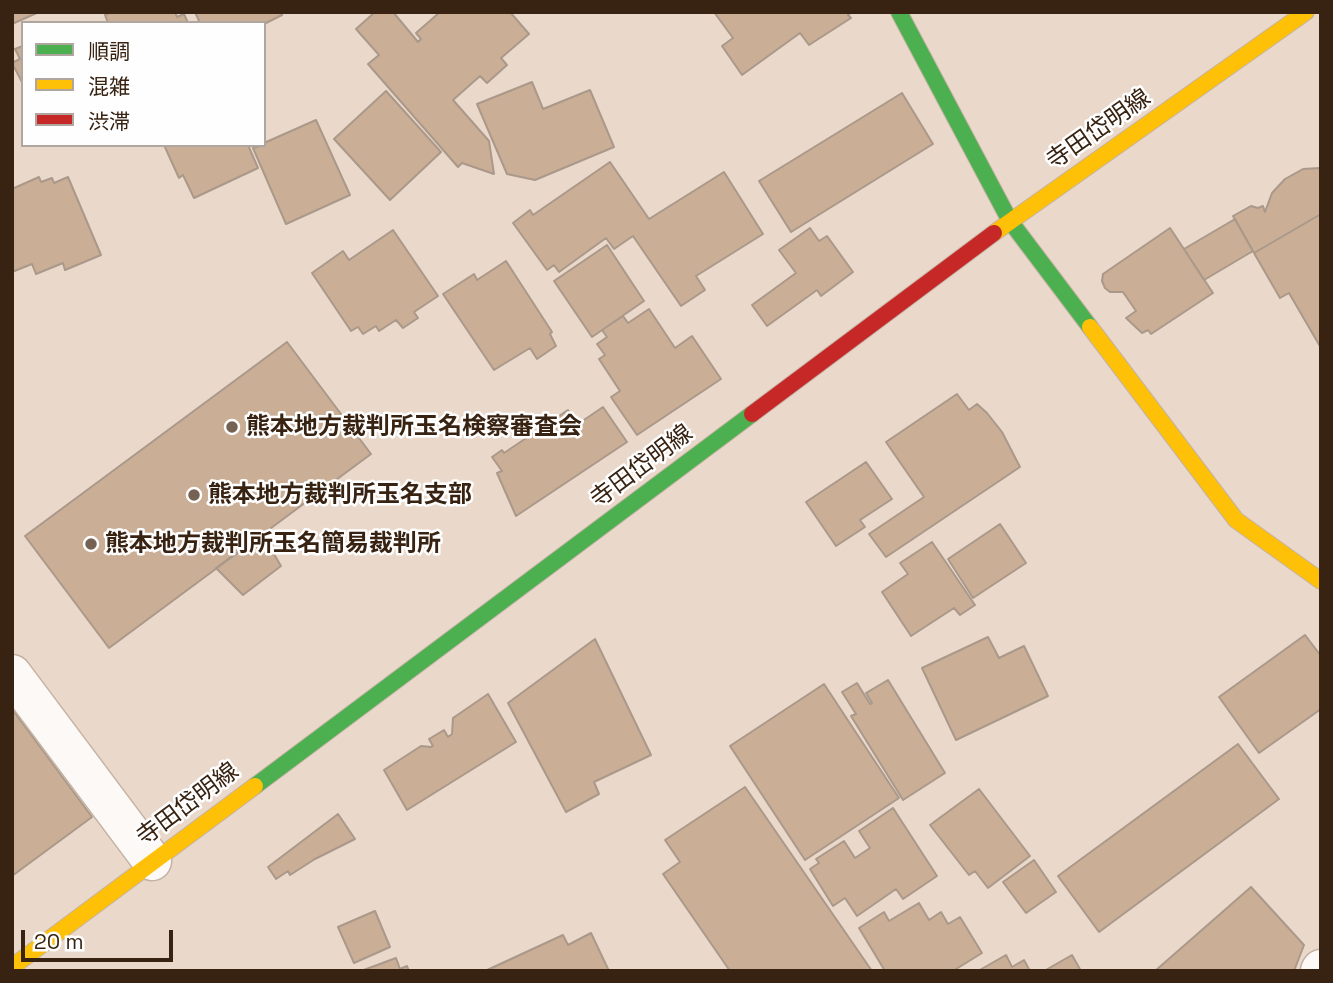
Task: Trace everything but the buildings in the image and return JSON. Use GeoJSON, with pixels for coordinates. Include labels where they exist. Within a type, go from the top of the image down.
{"type":"FeatureCollection","features":[{"type":"Feature","properties":{"kind":"main road"},"geometry":{"type":"LineString","coordinates":[[899,12],[1010,221],[1236,520],[1321,581]]}},
{"type":"Feature","properties":{"kind":"main road","name":"寺田岱明線"},"geometry":{"type":"LineString","coordinates":[[12,967],[1010,221],[1306,12]]}},
{"type":"Feature","properties":{"kind":"street"},"geometry":{"type":"LineString","coordinates":[[12,674],[152,861]]}},
{"type":"Feature","properties":{"kind":"traffic: fast"},"geometry":{"type":"LineString","coordinates":[[899,12],[1010,221],[1090,327]]}},
{"type":"Feature","properties":{"kind":"traffic: fast"},"geometry":{"type":"LineString","coordinates":[[255,786],[752,414]]}},
{"type":"Feature","properties":{"kind":"traffic: slow"},"geometry":{"type":"LineString","coordinates":[[994,233],[1306,12]]}},
{"type":"Feature","properties":{"kind":"traffic: slow"},"geometry":{"type":"LineString","coordinates":[[1090,327],[1236,520],[1321,581]]}},
{"type":"Feature","properties":{"kind":"traffic: slow"},"geometry":{"type":"LineString","coordinates":[[12,967],[255,786]]}},
{"type":"Feature","properties":{"kind":"traffic: jam"},"geometry":{"type":"LineString","coordinates":[[752,414],[994,233]]}},
{"type":"Feature","properties":{"kind":"place","name":"熊本地方裁判所玉名検察審査会"},"geometry":{"type":"Point","coordinates":[232,427]}},
{"type":"Feature","properties":{"kind":"place","name":"熊本地方裁判所玉名支部"},"geometry":{"type":"Point","coordinates":[194,495]}},
{"type":"Feature","properties":{"kind":"place","name":"熊本地方裁判所玉名簡易裁判所"},"geometry":{"type":"Point","coordinates":[91,544]}}]}
